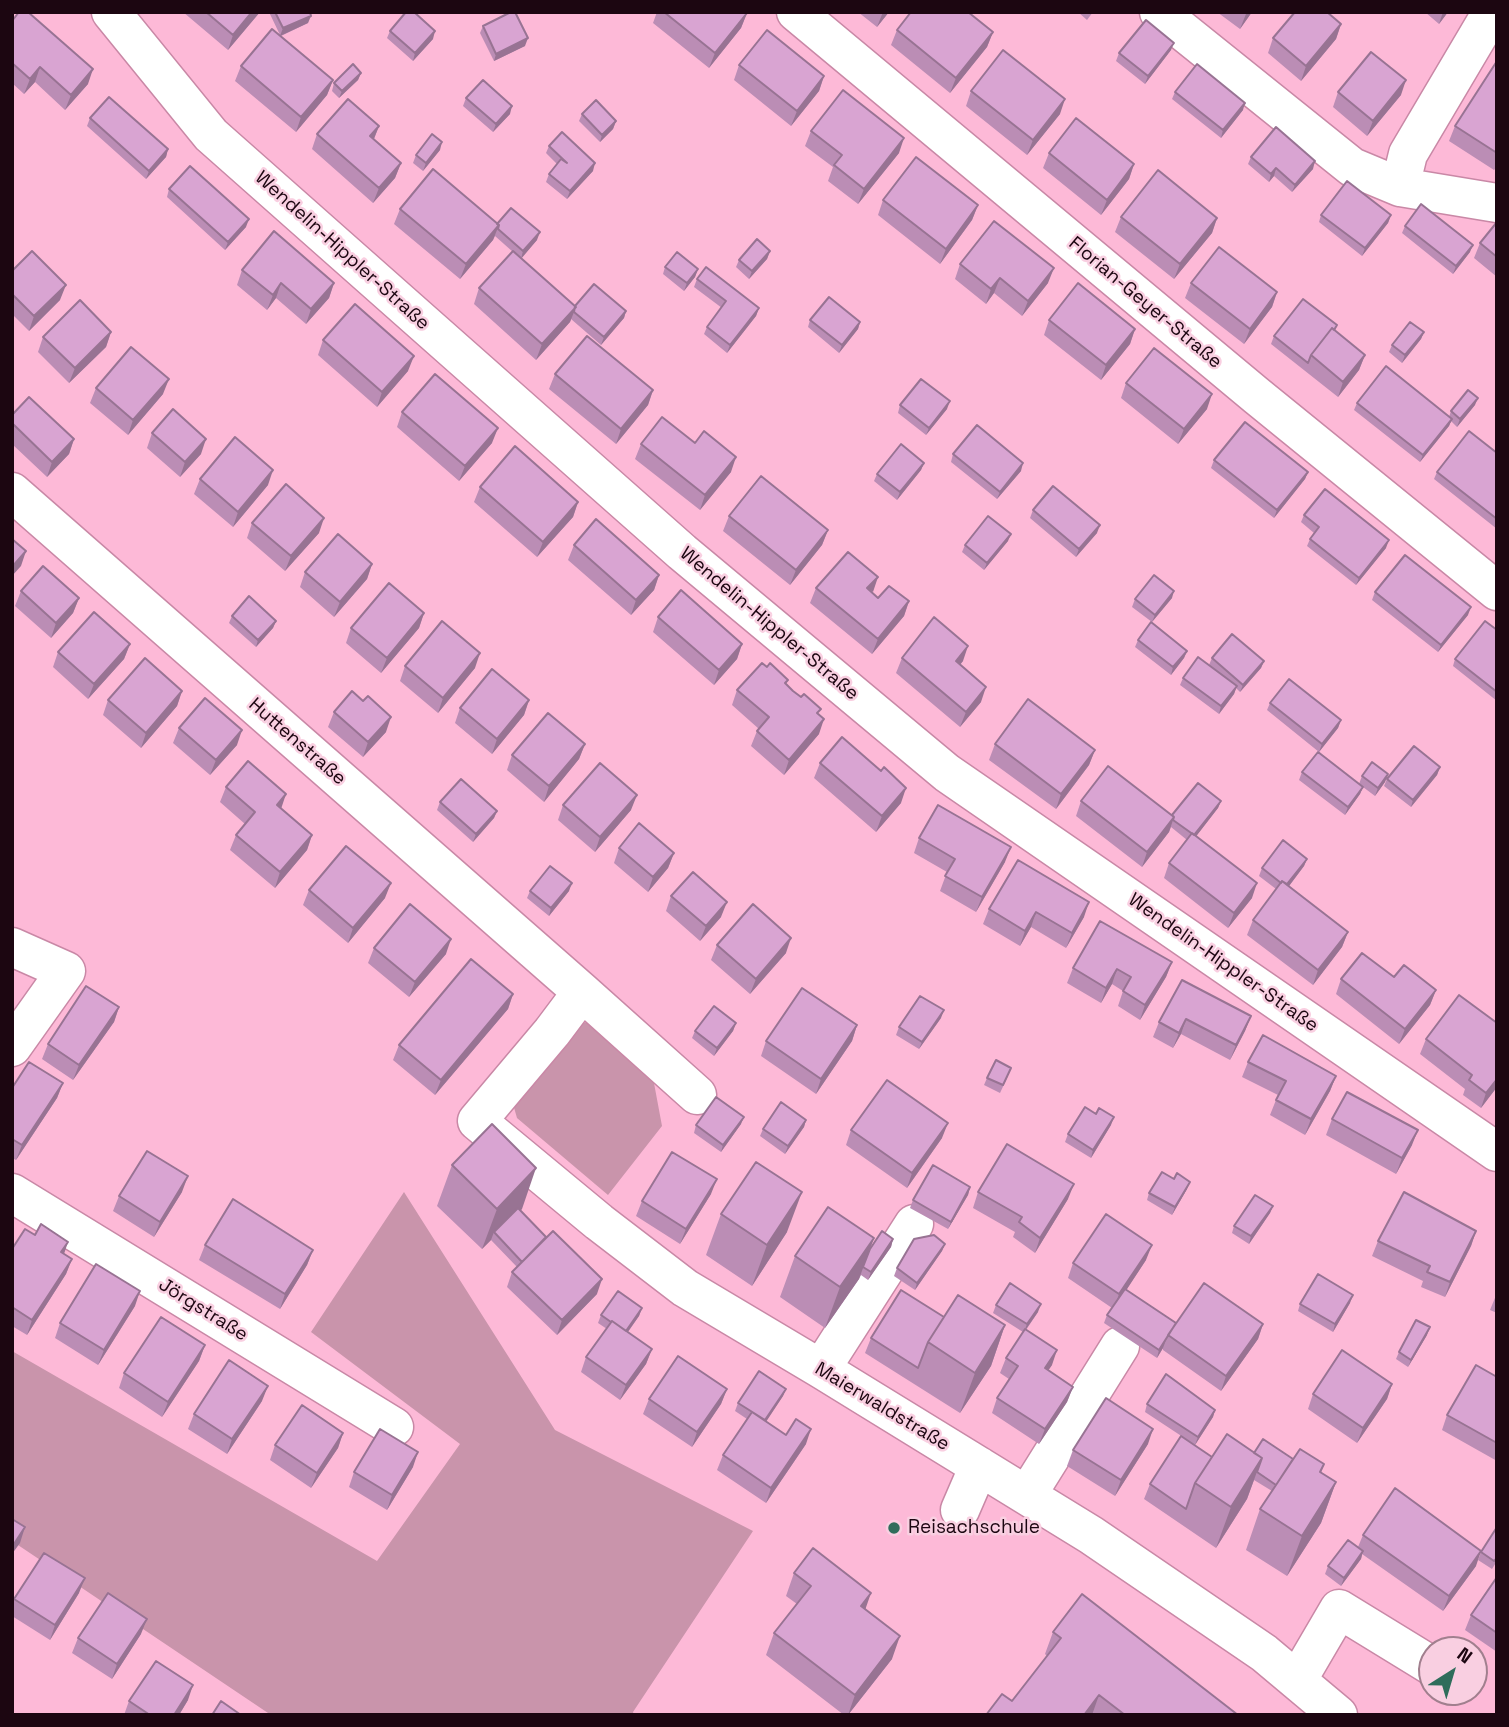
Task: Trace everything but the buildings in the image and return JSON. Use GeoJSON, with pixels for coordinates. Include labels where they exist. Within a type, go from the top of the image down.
{"type":"FeatureCollection","features":[{"type":"Feature","properties":{"kind":"street","name":"Wendelin-Hippler-Straße"},"geometry":{"type":"LineString","coordinates":[[111,12],[211,135],[682,552],[937,764],[1497,1152]]}},
{"type":"Feature","properties":{"kind":"street","name":"Florian-Geyer-Straße"},"geometry":{"type":"LineString","coordinates":[[796,12],[1257,396],[1497,591]]}},
{"type":"Feature","properties":{"kind":"street"},"geometry":{"type":"LineString","coordinates":[[1158,12],[1352,167],[1400,187],[1497,203]]}},
{"type":"Feature","properties":{"kind":"street"},"geometry":{"type":"LineString","coordinates":[[1400,187],[1408,154],[1492,12]]}},
{"type":"Feature","properties":{"kind":"street","name":"Huttenstraße"},"geometry":{"type":"LineString","coordinates":[[12,492],[697,1095]]}},
{"type":"Feature","properties":{"kind":"street"},"geometry":{"type":"LineString","coordinates":[[12,947],[66,971],[12,1048]]}},
{"type":"Feature","properties":{"kind":"street","name":"Maierwaldstraße"},"geometry":{"type":"LineString","coordinates":[[582,992],[477,1122],[600,1222],[685,1288],[1102,1542],[1264,1653],[1316,1702],[1339,1609],[1418,1657]]}},
{"type":"Feature","properties":{"kind":"street","name":"Jörgstraße"},"geometry":{"type":"LineString","coordinates":[[12,1193],[394,1427]]}},
{"type":"Feature","properties":{"kind":"street"},"geometry":{"type":"LineString","coordinates":[[821,1369],[914,1224]]}},
{"type":"Feature","properties":{"kind":"street"},"geometry":{"type":"LineString","coordinates":[[1027,1495],[1120,1346]]}},
{"type":"Feature","properties":{"kind":"street"},"geometry":{"type":"LineString","coordinates":[[960,1510],[979,1465]]}},
{"type":"Feature","properties":{"kind":"shaded area"},"geometry":{"type":"Polygon","coordinates":[[[579,1022],[605,1025],[651,1067],[662,1126],[608,1195],[517,1118],[513,1104],[579,1022]]]}},
{"type":"Feature","properties":{"kind":"shaded area"},"geometry":{"type":"Polygon","coordinates":[[[404,1192],[555,1430],[753,1531],[633,1712],[634,1715],[271,1715],[12,1541],[12,1351],[377,1561],[460,1444],[311,1332],[404,1192]]]}},
{"type":"Feature","properties":{"kind":"place","name":"Reisachschule"},"geometry":{"type":"Point","coordinates":[894,1528]}}]}
